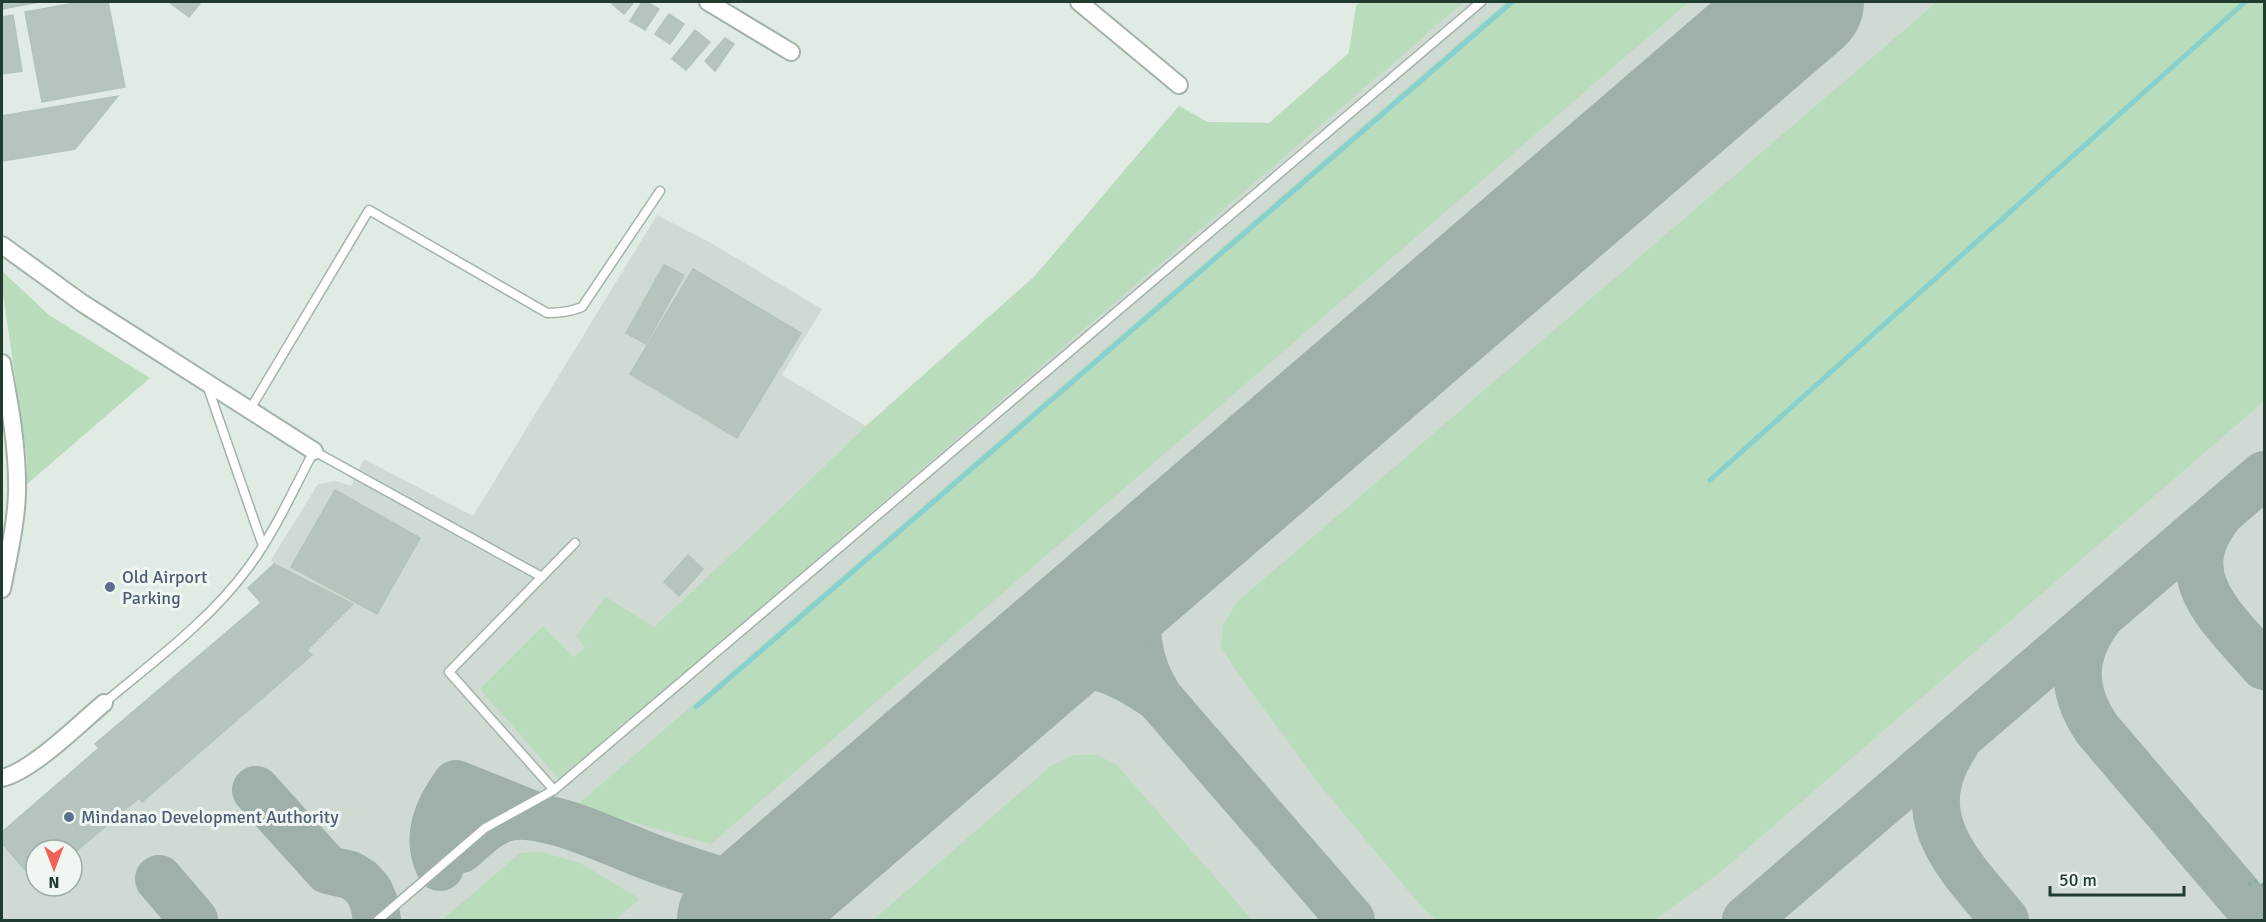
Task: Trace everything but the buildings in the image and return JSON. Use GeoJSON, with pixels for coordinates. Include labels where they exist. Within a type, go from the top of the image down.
{"type":"FeatureCollection","features":[{"type":"Feature","properties":{"kind":"street"},"geometry":{"type":"LineString","coordinates":[[708,2],[791,52]]}},
{"type":"Feature","properties":{"kind":"street"},"geometry":{"type":"LineString","coordinates":[[1079,2],[1179,85]]}},
{"type":"Feature","properties":{"kind":"street"},"geometry":{"type":"LineString","coordinates":[[2,245],[82,303],[207,385],[314,451]]}},
{"type":"Feature","properties":{"kind":"street"},"geometry":{"type":"LineString","coordinates":[[2,363],[14,433],[17,483],[14,525],[2,590]]}},
{"type":"Feature","properties":{"kind":"street"},"geometry":{"type":"LineString","coordinates":[[2,778],[12,776],[27,768],[104,703]]}},
{"type":"Feature","properties":{"kind":"lane"},"geometry":{"type":"LineString","coordinates":[[378,921],[485,828],[554,790],[1481,2]]}},
{"type":"Feature","properties":{"kind":"lane"},"geometry":{"type":"LineString","coordinates":[[249,411],[369,210],[547,312],[558,313],[582,307],[660,191]]}},
{"type":"Feature","properties":{"kind":"lane"},"geometry":{"type":"LineString","coordinates":[[207,385],[263,546]]}},
{"type":"Feature","properties":{"kind":"lane"},"geometry":{"type":"LineString","coordinates":[[104,703],[207,614],[248,569],[263,546],[314,451],[542,577]]}},
{"type":"Feature","properties":{"kind":"lane"},"geometry":{"type":"LineString","coordinates":[[554,790],[449,672],[575,543]]}},
{"type":"Feature","properties":{"kind":"path"},"geometry":{"type":"LineString","coordinates":[[2248,885],[2255,881],[2265,886]]}},
{"type":"Feature","properties":{"kind":"shaded area"},"geometry":{"type":"Polygon","coordinates":[[[1361,2],[2264,2],[2264,920],[2,920],[2,832],[99,749],[95,744],[260,603],[248,588],[274,564],[271,560],[318,484],[336,481],[351,486],[364,459],[473,516],[657,215],[709,242],[822,309],[782,375],[866,426],[1035,276],[1179,106],[1207,122],[1269,123],[1349,53],[1356,6],[1361,2]]]}},
{"type":"Feature","properties":{"kind":"green space"},"geometry":{"type":"Polygon","coordinates":[[[1361,2],[1464,2],[560,780],[480,689],[543,626],[574,657],[585,648],[576,636],[606,597],[654,627],[866,426],[1035,276],[1179,106],[1207,122],[1269,123],[1349,53],[1356,6],[1361,2]]]}},
{"type":"Feature","properties":{"kind":"green space"},"geometry":{"type":"Polygon","coordinates":[[[1506,2],[1689,2],[711,844],[576,806],[1506,2]]]}},
{"type":"Feature","properties":{"kind":"green space"},"geometry":{"type":"Polygon","coordinates":[[[1937,2],[2264,2],[2264,401],[1718,874],[1655,920],[1436,920],[1421,906],[1320,785],[1236,671],[1221,646],[1223,625],[1238,601],[1937,2]]]}},
{"type":"Feature","properties":{"kind":"green space"},"geometry":{"type":"Polygon","coordinates":[[[2,271],[49,315],[150,378],[26,485],[27,459],[2,287],[2,271]]]}},
{"type":"Feature","properties":{"kind":"green space"},"geometry":{"type":"Polygon","coordinates":[[[1075,755],[1097,755],[1117,765],[1252,920],[873,920],[1052,765],[1075,755]]]}},
{"type":"Feature","properties":{"kind":"green space"},"geometry":{"type":"Polygon","coordinates":[[[541,852],[580,863],[640,899],[615,920],[442,920],[520,853],[541,852]]]}},
{"type":"Feature","properties":{"kind":"waterway"},"geometry":{"type":"LineString","coordinates":[[696,707],[1512,2]]}},
{"type":"Feature","properties":{"kind":"waterway"},"geometry":{"type":"LineString","coordinates":[[1710,480],[2245,2]]}},
{"type":"Feature","properties":{"kind":"taxiway"},"geometry":{"type":"LineString","coordinates":[[1746,920],[2264,475]]}},
{"type":"Feature","properties":{"kind":"taxiway"},"geometry":{"type":"LineString","coordinates":[[2218,516],[2205,538],[2199,559],[2201,579],[2208,597],[2220,615],[2264,666]]}},
{"type":"Feature","properties":{"kind":"taxiway"},"geometry":{"type":"LineString","coordinates":[[1169,549],[1145,588],[1138,617],[1137,631],[1141,659],[1152,685],[1159,698],[1351,920]]}},
{"type":"Feature","properties":{"kind":"taxiway"},"geometry":{"type":"LineString","coordinates":[[2099,618],[2083,646],[2079,659],[2079,687],[2088,715],[2097,729],[2253,912]]}},
{"type":"Feature","properties":{"kind":"taxiway"},"geometry":{"type":"LineString","coordinates":[[1021,676],[1061,666],[1094,666],[1124,677],[1159,698]]}},
{"type":"Feature","properties":{"kind":"taxiway"},"geometry":{"type":"LineString","coordinates":[[1956,743],[1942,770],[1936,794],[1937,817],[1944,839],[1956,859],[2005,920]]}},
{"type":"Feature","properties":{"kind":"taxiway"},"geometry":{"type":"LineString","coordinates":[[440,867],[436,856],[434,834],[439,813],[456,784],[538,817]]}},
{"type":"Feature","properties":{"kind":"taxiway"},"geometry":{"type":"LineString","coordinates":[[256,790],[328,870],[350,875],[360,881],[369,891],[377,920]]}},
{"type":"Feature","properties":{"kind":"taxiway"},"geometry":{"type":"LineString","coordinates":[[461,849],[499,820],[506,817],[529,816],[565,824],[667,863],[766,895]]}},
{"type":"Feature","properties":{"kind":"taxiway"},"geometry":{"type":"LineString","coordinates":[[159,879],[194,920]]}},
{"type":"Feature","properties":{"kind":"runway"},"geometry":{"type":"LineString","coordinates":[[737,920],[1804,2]]}},
{"type":"Feature","properties":{"kind":"place","name":"Old Airport Parking"},"geometry":{"type":"Point","coordinates":[110,587]}},
{"type":"Feature","properties":{"kind":"place","name":"Mindanao Development Authority"},"geometry":{"type":"Point","coordinates":[69,817]}}]}
